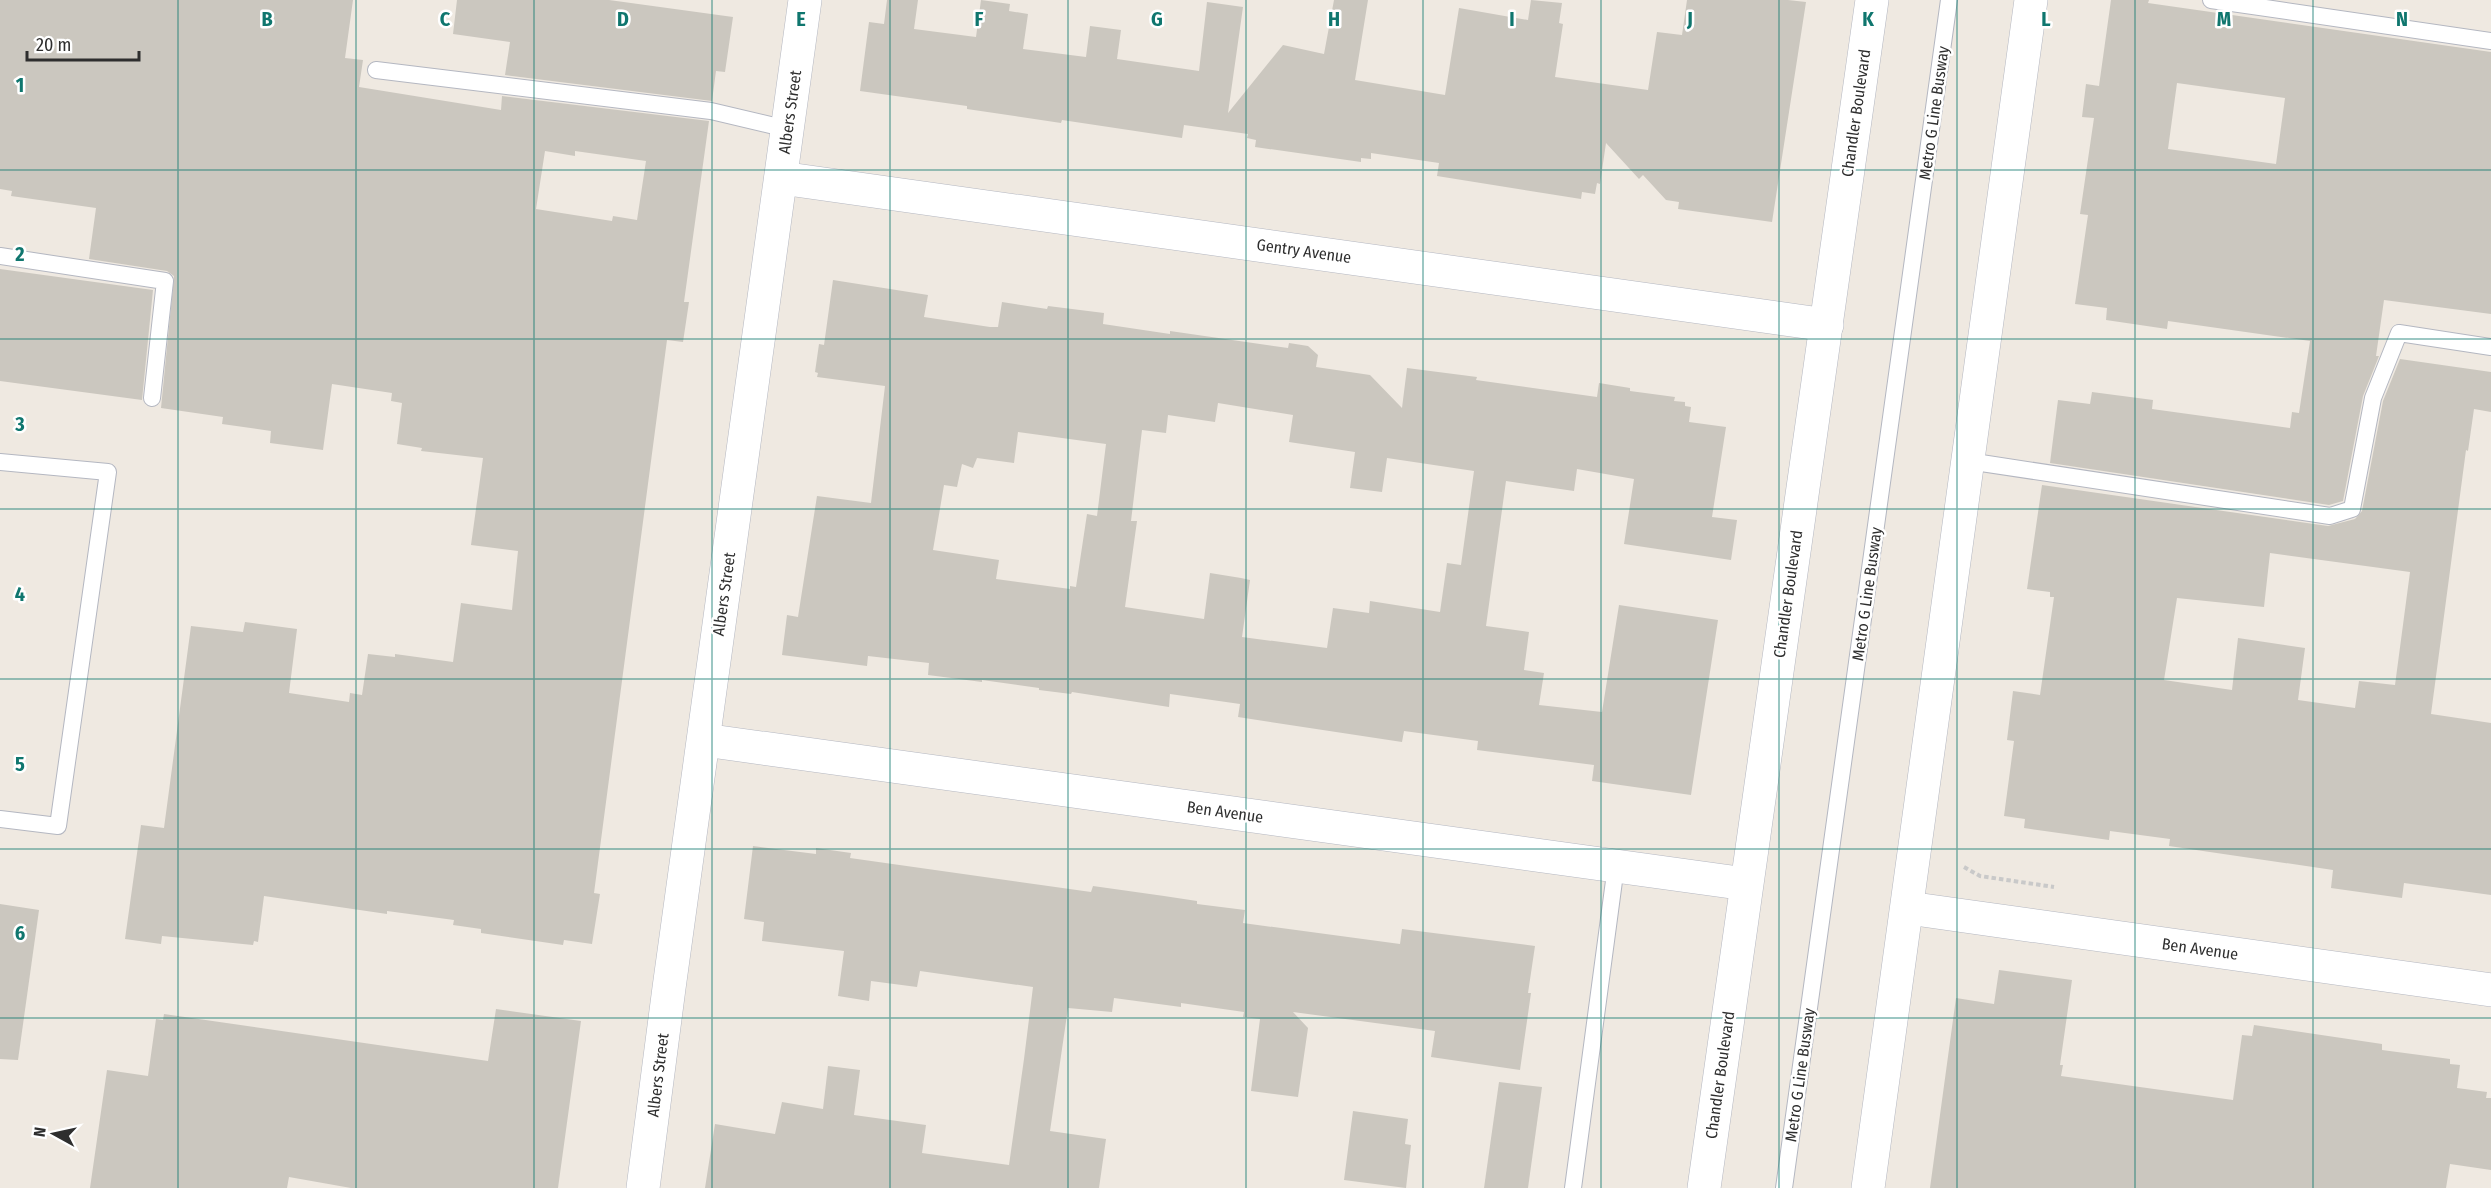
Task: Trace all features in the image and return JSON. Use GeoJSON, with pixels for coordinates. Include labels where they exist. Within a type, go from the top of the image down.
{"type":"FeatureCollection","features":[{"type":"Feature","properties":{"kind":"street","name":"Albers Street"},"geometry":{"type":"LineString","coordinates":[[644,1188],[669,988],[805,0]]}},
{"type":"Feature","properties":{"kind":"street","name":"Chandler Boulevard"},"geometry":{"type":"LineString","coordinates":[[1704,1188],[1872,0]]}},
{"type":"Feature","properties":{"kind":"street"},"geometry":{"type":"LineString","coordinates":[[1868,1188],[2031,0]]}},
{"type":"Feature","properties":{"kind":"street","name":"Gentry Avenue"},"geometry":{"type":"LineString","coordinates":[[781,178],[1827,325]]}},
{"type":"Feature","properties":{"kind":"street","name":"Ben Avenue"},"geometry":{"type":"LineString","coordinates":[[704,740],[1746,884]]}},
{"type":"Feature","properties":{"kind":"street","name":"Ben Avenue"},"geometry":{"type":"LineString","coordinates":[[1908,908],[2491,990]]}},
{"type":"Feature","properties":{"kind":"lane","name":"Metro G Line Busway"},"geometry":{"type":"LineString","coordinates":[[1784,1188],[1949,0]]}},
{"type":"Feature","properties":{"kind":"lane"},"geometry":{"type":"LineString","coordinates":[[2211,0],[2491,41]]}},
{"type":"Feature","properties":{"kind":"lane"},"geometry":{"type":"LineString","coordinates":[[376,70],[711,111],[788,129]]}},
{"type":"Feature","properties":{"kind":"lane"},"geometry":{"type":"LineString","coordinates":[[0,256],[165,280],[152,398]]}},
{"type":"Feature","properties":{"kind":"lane"},"geometry":{"type":"LineString","coordinates":[[1968,461],[2330,516],[2352,509],[2373,398],[2399,333],[2491,347]]}},
{"type":"Feature","properties":{"kind":"lane"},"geometry":{"type":"LineString","coordinates":[[0,462],[108,472],[58,825],[0,819]]}},
{"type":"Feature","properties":{"kind":"lane"},"geometry":{"type":"LineString","coordinates":[[1573,1188],[1616,866]]}},
{"type":"Feature","properties":{"kind":"path"},"geometry":{"type":"LineString","coordinates":[[1964,867],[1980,876],[2054,887]]}},
{"type":"Feature","properties":{"kind":"building"},"geometry":{"type":"Polygon","coordinates":[[[0,0],[353,0],[345,58],[363,60],[359,87],[501,110],[502,96],[709,121],[684,302],[689,302],[683,342],[667,340],[594,893],[600,894],[592,944],[564,940],[563,945],[481,933],[481,929],[453,925],[454,920],[387,911],[387,914],[264,896],[258,942],[254,941],[253,945],[162,936],[161,944],[125,939],[141,825],[164,828],[191,626],[243,632],[245,622],[297,629],[289,693],[349,702],[350,693],[362,695],[368,654],[395,657],[395,654],[453,662],[461,603],[512,610],[518,551],[471,545],[483,458],[421,451],[422,448],[397,444],[402,403],[391,401],[392,393],[332,384],[323,450],[270,443],[271,431],[222,424],[223,417],[161,408],[174,276],[167,271],[89,259],[96,208],[11,196],[12,191],[0,189],[0,0]],[[545,151],[536,209],[612,221],[613,216],[637,220],[646,161],[575,151],[575,156],[545,151]]]}},
{"type":"Feature","properties":{"kind":"building"},"geometry":{"type":"Polygon","coordinates":[[[457,0],[609,0],[733,17],[725,72],[716,71],[712,101],[505,75],[510,42],[453,34],[457,0]]]}},
{"type":"Feature","properties":{"kind":"building"},"geometry":{"type":"Polygon","coordinates":[[[887,0],[918,0],[914,29],[976,37],[981,0],[1010,4],[1009,11],[1028,14],[1023,49],[1086,57],[1090,26],[1121,30],[1117,59],[1199,71],[1207,2],[1243,7],[1228,113],[1283,45],[1324,54],[1334,0],[1368,0],[1355,80],[1445,95],[1459,8],[1528,20],[1531,0],[1562,3],[1559,23],[1563,24],[1555,77],[1648,90],[1657,32],[1682,35],[1687,0],[1806,2],[1772,222],[1678,209],[1679,202],[1666,200],[1643,175],[1639,179],[1606,143],[1600,184],[1597,183],[1595,194],[1582,192],[1581,199],[1437,176],[1439,163],[1371,153],[1371,159],[1361,158],[1361,162],[1255,147],[1256,140],[1247,138],[1248,134],[1184,125],[1182,138],[1062,120],[1061,123],[967,109],[967,106],[860,91],[869,22],[884,24],[887,0]]]}},
{"type":"Feature","properties":{"kind":"building"},"geometry":{"type":"Polygon","coordinates":[[[2111,0],[2149,0],[2148,3],[2491,52],[2491,314],[2384,300],[2376,356],[2379,356],[2363,396],[2343,501],[2329,505],[2050,463],[2058,400],[2090,404],[2092,392],[2153,400],[2152,409],[2290,428],[2292,412],[2299,413],[2310,341],[2168,321],[2167,329],[2106,320],[2107,308],[2075,304],[2088,215],[2080,214],[2094,118],[2082,117],[2086,84],[2099,86],[2111,0]],[[2177,83],[2168,149],[2276,164],[2285,98],[2177,83]]]}},
{"type":"Feature","properties":{"kind":"building"},"geometry":{"type":"Polygon","coordinates":[[[0,269],[153,290],[142,400],[0,381],[0,269]]]}},
{"type":"Feature","properties":{"kind":"building"},"geometry":{"type":"Polygon","coordinates":[[[833,280],[928,295],[924,317],[990,327],[998,327],[1002,302],[1047,309],[1048,306],[1104,313],[1103,324],[1170,334],[1170,331],[1288,348],[1289,343],[1308,346],[1318,355],[1316,367],[1370,375],[1402,408],[1407,368],[1597,397],[1599,383],[1630,388],[1630,391],[1675,397],[1674,401],[1685,402],[1685,406],[1691,407],[1689,422],[1726,427],[1712,517],[1737,520],[1731,560],[1624,544],[1634,479],[1577,469],[1574,491],[1506,481],[1486,626],[1529,632],[1524,670],[1544,673],[1539,705],[1602,712],[1619,605],[1718,620],[1691,795],[1592,781],[1594,765],[1477,750],[1478,741],[1404,731],[1402,742],[1238,717],[1240,704],[1170,694],[1169,707],[982,680],[982,682],[928,675],[929,663],[868,656],[867,666],[782,655],[787,615],[798,617],[817,496],[871,503],[885,386],[817,377],[818,373],[815,372],[819,344],[824,345],[833,280]],[[1218,403],[1215,422],[1168,415],[1166,433],[1142,430],[1131,521],[1137,521],[1125,607],[1204,619],[1210,573],[1241,578],[1250,580],[1242,637],[1327,648],[1333,608],[1369,613],[1370,601],[1440,612],[1447,563],[1461,565],[1474,471],[1387,458],[1382,492],[1350,488],[1355,452],[1289,442],[1293,415],[1218,403]],[[1018,432],[1014,463],[977,458],[973,468],[962,464],[957,487],[944,485],[933,550],[999,560],[996,579],[1070,589],[1070,586],[1076,587],[1087,514],[1097,516],[1106,444],[1018,432]]]}},
{"type":"Feature","properties":{"kind":"building"},"geometry":{"type":"Polygon","coordinates":[[[2400,359],[2491,372],[2491,412],[2474,409],[2468,451],[2466,450],[2431,714],[2491,723],[2491,895],[2404,883],[2402,898],[2331,888],[2333,870],[2169,846],[2170,839],[2110,831],[2109,840],[2024,828],[2025,819],[2004,816],[2014,741],[2007,740],[2013,691],[2040,695],[2054,597],[2050,597],[2050,592],[2027,589],[2042,485],[2328,526],[2355,519],[2362,511],[2383,401],[2400,359]],[[2270,553],[2264,607],[2177,598],[2164,680],[2232,690],[2238,638],[2305,648],[2298,700],[2355,708],[2359,681],[2395,685],[2410,572],[2270,553]]]}},
{"type":"Feature","properties":{"kind":"building"},"geometry":{"type":"Polygon","coordinates":[[[753,846],[816,854],[816,848],[851,853],[850,858],[1091,892],[1093,886],[1164,896],[1197,901],[1197,904],[1245,910],[1243,923],[1400,944],[1402,929],[1535,946],[1520,1070],[1431,1057],[1435,1031],[1293,1012],[1308,1028],[1298,1097],[1251,1091],[1260,1019],[1243,1017],[1244,1012],[1181,1003],[1181,1007],[1114,998],[1112,1012],[1068,1008],[1050,1131],[1106,1139],[1099,1188],[705,1188],[715,1124],[775,1134],[782,1102],[823,1109],[828,1066],[860,1070],[854,1115],[926,1125],[922,1153],[1009,1165],[1024,1059],[1033,987],[920,971],[917,987],[871,981],[869,1001],[838,996],[844,951],[762,941],[764,922],[744,919],[753,846]]]}},
{"type":"Feature","properties":{"kind":"building"},"geometry":{"type":"Polygon","coordinates":[[[0,904],[39,910],[18,1060],[0,1059],[0,904]]]}},
{"type":"Feature","properties":{"kind":"building"},"geometry":{"type":"Polygon","coordinates":[[[1999,970],[2072,980],[2060,1065],[2063,1065],[2061,1076],[2233,1100],[2242,1035],[2252,1036],[2254,1025],[2382,1044],[2382,1050],[2450,1059],[2450,1064],[2460,1065],[2457,1088],[2487,1092],[2486,1098],[2491,1098],[2491,1170],[2450,1164],[2446,1188],[1930,1188],[1956,998],[1994,1004],[1999,970]]]}},
{"type":"Feature","properties":{"kind":"building"},"geometry":{"type":"Polygon","coordinates":[[[496,1009],[581,1021],[558,1188],[351,1188],[289,1177],[287,1188],[90,1188],[107,1070],[148,1076],[156,1019],[163,1020],[164,1014],[488,1061],[496,1009]]]}},
{"type":"Feature","properties":{"kind":"building"},"geometry":{"type":"Polygon","coordinates":[[[1499,1082],[1542,1087],[1528,1188],[1484,1188],[1499,1082]]]}},
{"type":"Feature","properties":{"kind":"building"},"geometry":{"type":"Polygon","coordinates":[[[1353,1111],[1408,1119],[1405,1144],[1411,1145],[1406,1188],[1344,1180],[1353,1111]]]}}]}
